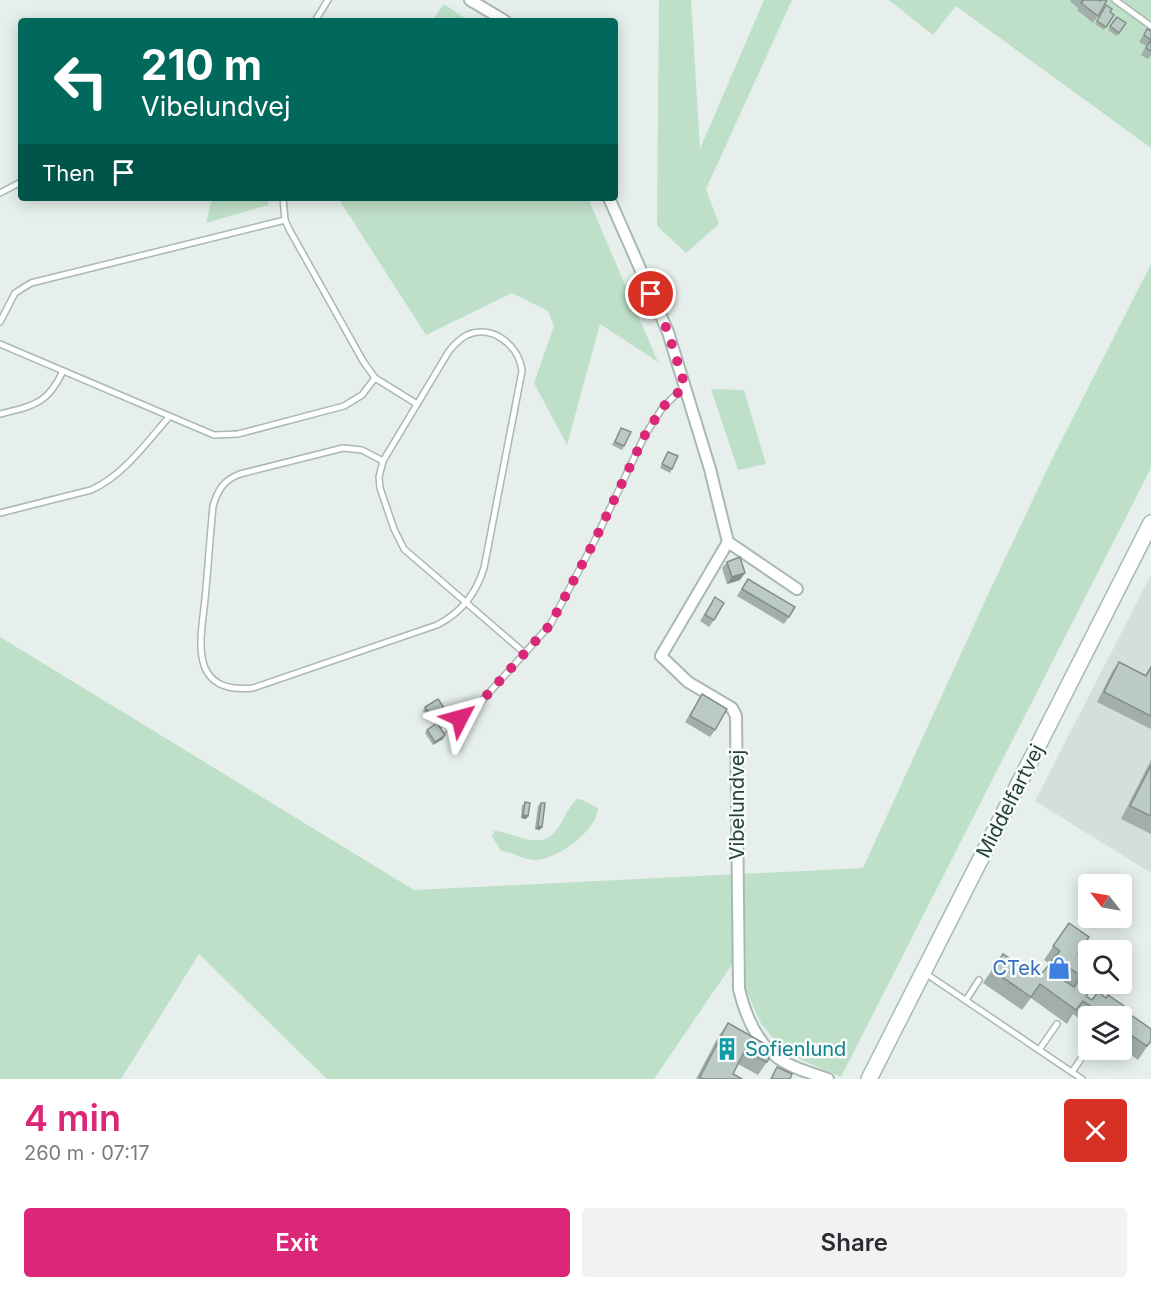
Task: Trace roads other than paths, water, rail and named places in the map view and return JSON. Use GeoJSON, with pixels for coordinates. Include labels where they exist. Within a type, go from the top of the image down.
{"type":"FeatureCollection","features":[{"type":"Feature","properties":{"kind":"main road","name":"Middelfartvej"},"geometry":{"type":"LineString","coordinates":[[869,1079],[1151,523]]}},
{"type":"Feature","properties":{"kind":"street"},"geometry":{"type":"LineString","coordinates":[[470,0],[500,18]]}},
{"type":"Feature","properties":{"kind":"street"},"geometry":{"type":"LineString","coordinates":[[610,201],[668,332],[710,469],[728,542],[797,589]]}},
{"type":"Feature","properties":{"kind":"street","name":"Vibelundvej"},"geometry":{"type":"LineString","coordinates":[[728,542],[661,656],[688,682],[732,708],[736,716],[739,989],[745,1015],[755,1034],[787,1064],[828,1079]]}},
{"type":"Feature","properties":{"kind":"lane"},"geometry":{"type":"LineString","coordinates":[[317,18],[328,0]]}},
{"type":"Feature","properties":{"kind":"lane"},"geometry":{"type":"LineString","coordinates":[[1115,0],[1151,25]]}},
{"type":"Feature","properties":{"kind":"lane"},"geometry":{"type":"LineString","coordinates":[[0,193],[18,184]]}},
{"type":"Feature","properties":{"kind":"lane"},"geometry":{"type":"LineString","coordinates":[[283,201],[285,220],[357,351],[375,378],[417,404]]}},
{"type":"Feature","properties":{"kind":"lane"},"geometry":{"type":"LineString","coordinates":[[0,322],[15,293],[31,283],[285,220]]}},
{"type":"Feature","properties":{"kind":"lane"},"geometry":{"type":"LineString","coordinates":[[383,462],[362,450],[343,448],[240,474],[230,477],[222,484],[213,506],[202,638],[203,660],[211,677],[227,688],[236,690],[253,688],[437,625],[451,618],[466,603],[479,585],[484,568],[522,370],[518,354],[506,340],[496,335],[477,332],[466,335],[449,351],[383,462],[379,477],[380,488],[394,529],[404,549],[466,603],[525,654]]}},
{"type":"Feature","properties":{"kind":"lane"},"geometry":{"type":"LineString","coordinates":[[0,344],[214,435],[238,434],[344,406],[362,395],[375,378]]}},
{"type":"Feature","properties":{"kind":"lane"},"geometry":{"type":"LineString","coordinates":[[0,414],[41,402],[53,390],[63,371]]}},
{"type":"Feature","properties":{"kind":"lane"},"geometry":{"type":"LineString","coordinates":[[442,731],[478,705],[525,654],[556,615],[645,435],[663,407],[685,386]]}},
{"type":"Feature","properties":{"kind":"lane"},"geometry":{"type":"LineString","coordinates":[[0,513],[91,490],[101,485],[123,468],[169,417]]}},
{"type":"Feature","properties":{"kind":"lane"},"geometry":{"type":"LineString","coordinates":[[924,972],[1082,1079]]}},
{"type":"Feature","properties":{"kind":"lane"},"geometry":{"type":"LineString","coordinates":[[966,1000],[979,980]]}},
{"type":"Feature","properties":{"kind":"lane"},"geometry":{"type":"LineString","coordinates":[[1039,1050],[1057,1024]]}},
{"type":"Feature","properties":{"kind":"lane"},"geometry":{"type":"LineString","coordinates":[[1072,1072],[1080,1060]]}},
{"type":"Feature","properties":{"kind":"place","name":"CTek"},"geometry":{"type":"Point","coordinates":[1059,968]}},
{"type":"Feature","properties":{"kind":"place","name":"Sofienlund"},"geometry":{"type":"Point","coordinates":[727,1049]}}]}
